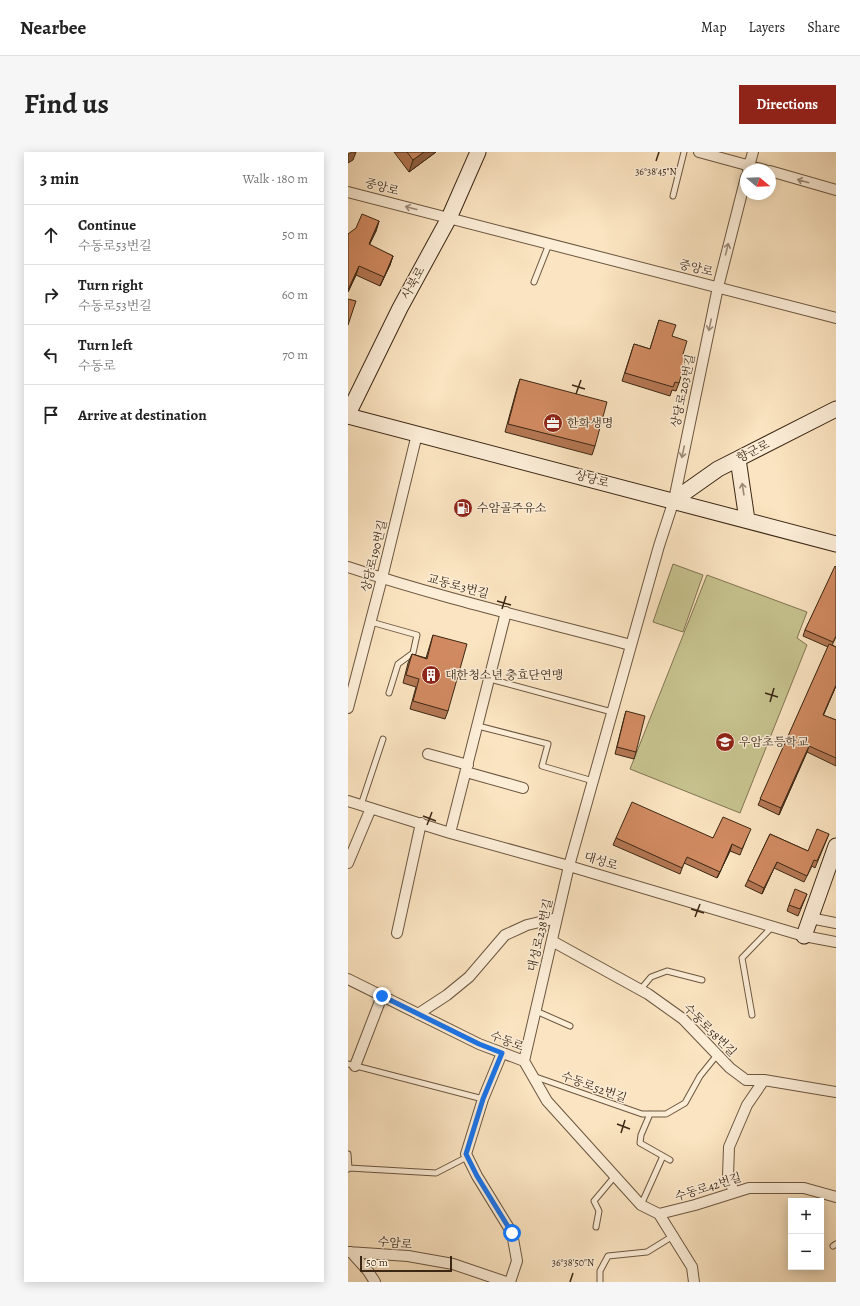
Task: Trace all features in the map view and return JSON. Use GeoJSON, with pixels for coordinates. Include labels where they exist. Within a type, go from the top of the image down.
{"type":"FeatureCollection","features":[{"type":"Feature","properties":{"kind":"street","name":"사북로"},"geometry":{"type":"LineString","coordinates":[[348,415],[400,308],[449,218],[478,152]]}},
{"type":"Feature","properties":{"kind":"street"},"geometry":{"type":"LineString","coordinates":[[699,152],[740,165]]}},
{"type":"Feature","properties":{"kind":"street"},"geometry":{"type":"LineString","coordinates":[[750,164],[753,152]]}},
{"type":"Feature","properties":{"kind":"street"},"geometry":{"type":"LineString","coordinates":[[776,173],[836,190]]}},
{"type":"Feature","properties":{"kind":"street","name":"중앙로"},"geometry":{"type":"LineString","coordinates":[[348,192],[836,318]]}},
{"type":"Feature","properties":{"kind":"street","name":"상당로203번길"},"geometry":{"type":"LineString","coordinates":[[612,712],[659,546],[674,500],[718,287],[740,200]]}},
{"type":"Feature","properties":{"kind":"street","name":"향군로"},"geometry":{"type":"LineString","coordinates":[[674,500],[718,469],[836,409]]}},
{"type":"Feature","properties":{"kind":"street","name":"상당로"},"geometry":{"type":"LineString","coordinates":[[348,415],[836,544]]}},
{"type":"Feature","properties":{"kind":"street","name":"상당로190번길"},"geometry":{"type":"LineString","coordinates":[[348,708],[371,622],[417,434]]}},
{"type":"Feature","properties":{"kind":"street"},"geometry":{"type":"LineString","coordinates":[[738,459],[747,520]]}},
{"type":"Feature","properties":{"kind":"street","name":"교동로3번길"},"geometry":{"type":"LineString","coordinates":[[348,567],[382,578],[631,645]]}},
{"type":"Feature","properties":{"kind":"street"},"geometry":{"type":"LineString","coordinates":[[450,832],[506,612]]}},
{"type":"Feature","properties":{"kind":"street","name":"대성로238번길"},"geometry":{"type":"LineString","coordinates":[[524,1061],[569,866],[612,712]]}},
{"type":"Feature","properties":{"kind":"street"},"geometry":{"type":"LineString","coordinates":[[428,754],[523,788]]}},
{"type":"Feature","properties":{"kind":"street","name":"대성로"},"geometry":{"type":"LineString","coordinates":[[348,801],[772,927],[804,936],[836,942]]}},
{"type":"Feature","properties":{"kind":"street"},"geometry":{"type":"LineString","coordinates":[[348,863],[366,806]]}},
{"type":"Feature","properties":{"kind":"street"},"geometry":{"type":"LineString","coordinates":[[397,933],[421,823]]}},
{"type":"Feature","properties":{"kind":"street"},"geometry":{"type":"LineString","coordinates":[[804,936],[836,846]]}},
{"type":"Feature","properties":{"kind":"street"},"geometry":{"type":"LineString","coordinates":[[418,1014],[447,995],[469,977],[505,935],[527,925],[557,918]]}},
{"type":"Feature","properties":{"kind":"street"},"geometry":{"type":"LineString","coordinates":[[810,918],[836,923]]}},
{"type":"Feature","properties":{"kind":"street","name":"수동로58번길"},"geometry":{"type":"LineString","coordinates":[[552,941],[640,990],[683,1019],[730,1068],[746,1080],[764,1080],[836,1092]]}},
{"type":"Feature","properties":{"kind":"street","name":"수동로"},"geometry":{"type":"LineString","coordinates":[[348,979],[479,1044],[524,1061],[547,1101],[641,1205],[659,1214]]}},
{"type":"Feature","properties":{"kind":"street"},"geometry":{"type":"LineString","coordinates":[[351,1065],[382,996]]}},
{"type":"Feature","properties":{"kind":"street"},"geometry":{"type":"LineString","coordinates":[[502,1053],[483,1099],[466,1154],[477,1176],[512,1233],[518,1261],[510,1282]]}},
{"type":"Feature","properties":{"kind":"street"},"geometry":{"type":"LineString","coordinates":[[734,1192],[728,1176],[730,1147],[747,1105],[764,1080]]}},
{"type":"Feature","properties":{"kind":"street","name":"수동로42번길"},"geometry":{"type":"LineString","coordinates":[[659,1214],[695,1205],[749,1188],[804,1188],[836,1196]]}},
{"type":"Feature","properties":{"kind":"street"},"geometry":{"type":"LineString","coordinates":[[659,1214],[692,1267],[694,1282]]}},
{"type":"Feature","properties":{"kind":"street","name":"수암로"},"geometry":{"type":"LineString","coordinates":[[349,1252],[368,1271],[375,1282]]}},
{"type":"Feature","properties":{"kind":"street","name":"수암로"},"geometry":{"type":"LineString","coordinates":[[349,1252],[408,1256],[454,1264],[506,1282]]}},
{"type":"Feature","properties":{"kind":"lane"},"geometry":{"type":"LineString","coordinates":[[673,196],[684,152]]}},
{"type":"Feature","properties":{"kind":"lane"},"geometry":{"type":"LineString","coordinates":[[534,282],[549,244]]}},
{"type":"Feature","properties":{"kind":"lane"},"geometry":{"type":"LineString","coordinates":[[371,622],[417,635],[413,653],[398,664],[389,693]]}},
{"type":"Feature","properties":{"kind":"lane"},"geometry":{"type":"LineString","coordinates":[[490,679],[612,712]]}},
{"type":"Feature","properties":{"kind":"lane"},"geometry":{"type":"LineString","coordinates":[[478,726],[548,744],[542,766],[593,782]]}},
{"type":"Feature","properties":{"kind":"lane"},"geometry":{"type":"LineString","coordinates":[[366,806],[383,738]]}},
{"type":"Feature","properties":{"kind":"lane"},"geometry":{"type":"LineString","coordinates":[[752,1015],[742,958],[772,927]]}},
{"type":"Feature","properties":{"kind":"lane"},"geometry":{"type":"LineString","coordinates":[[640,990],[651,977],[667,971],[702,980]]}},
{"type":"Feature","properties":{"kind":"lane"},"geometry":{"type":"LineString","coordinates":[[536,1011],[570,1026]]}},
{"type":"Feature","properties":{"kind":"lane","name":"수동로52번길"},"geometry":{"type":"LineString","coordinates":[[532,1075],[642,1114],[666,1114],[685,1103],[700,1076],[718,1054]]}},
{"type":"Feature","properties":{"kind":"lane"},"geometry":{"type":"LineString","coordinates":[[351,1065],[483,1099]]}},
{"type":"Feature","properties":{"kind":"lane"},"geometry":{"type":"LineString","coordinates":[[650,1114],[641,1135],[640,1143],[670,1160]]}},
{"type":"Feature","properties":{"kind":"lane"},"geometry":{"type":"LineString","coordinates":[[348,1154],[349,1169],[436,1173],[467,1157]]}},
{"type":"Feature","properties":{"kind":"lane"},"geometry":{"type":"LineString","coordinates":[[641,1205],[663,1156]]}},
{"type":"Feature","properties":{"kind":"lane"},"geometry":{"type":"LineString","coordinates":[[596,1227],[599,1211],[594,1201],[615,1176]]}},
{"type":"Feature","properties":{"kind":"lane"},"geometry":{"type":"LineString","coordinates":[[600,1282],[600,1271],[608,1256],[647,1252],[673,1236]]}},
{"type":"Feature","properties":{"kind":"shaded area"},"geometry":{"type":"Polygon","coordinates":[[[673,564],[703,575],[683,632],[653,622],[673,564]]]}},
{"type":"Feature","properties":{"kind":"shaded area"},"geometry":{"type":"Polygon","coordinates":[[[707,575],[807,612],[797,638],[807,645],[740,813],[630,769],[707,575]]]}},
{"type":"Feature","properties":{"kind":"building"},"geometry":{"type":"Polygon","coordinates":[[[407,152],[424,152],[413,160],[407,152]]]}},
{"type":"Feature","properties":{"kind":"building"},"geometry":{"type":"Polygon","coordinates":[[[362,214],[379,221],[369,244],[393,256],[384,277],[359,266],[348,290],[348,234],[356,228],[362,214]]]}},
{"type":"Feature","properties":{"kind":"building"},"geometry":{"type":"Polygon","coordinates":[[[348,299],[356,301],[348,325],[348,299]]]}},
{"type":"Feature","properties":{"kind":"building"},"geometry":{"type":"Polygon","coordinates":[[[659,320],[676,325],[672,336],[687,341],[683,354],[687,356],[679,383],[675,382],[673,387],[625,373],[634,344],[650,349],[659,320]]]}},
{"type":"Feature","properties":{"kind":"building"},"geometry":{"type":"Polygon","coordinates":[[[520,379],[607,402],[595,446],[508,424],[520,379]]]}},
{"type":"Feature","properties":{"kind":"building"},"geometry":{"type":"Polygon","coordinates":[[[835,566],[836,636],[833,642],[805,630],[835,566]]]}},
{"type":"Feature","properties":{"kind":"building","name":"대한청소년 충효단연맹"},"geometry":{"type":"Polygon","coordinates":[[[433,635],[467,644],[448,711],[413,701],[419,679],[406,675],[412,654],[427,659],[433,635]]]}},
{"type":"Feature","properties":{"kind":"building"},"geometry":{"type":"Polygon","coordinates":[[[829,644],[836,647],[836,685],[823,715],[836,720],[836,758],[809,746],[781,808],[760,799],[829,644]]]}},
{"type":"Feature","properties":{"kind":"building"},"geometry":{"type":"Polygon","coordinates":[[[626,711],[645,716],[636,752],[617,747],[626,711]]]}},
{"type":"Feature","properties":{"kind":"building"},"geometry":{"type":"Polygon","coordinates":[[[632,802],[713,838],[723,817],[751,829],[742,849],[732,844],[720,872],[687,857],[682,868],[616,838],[632,802]]]}},
{"type":"Feature","properties":{"kind":"building"},"geometry":{"type":"Polygon","coordinates":[[[817,829],[829,834],[817,861],[814,860],[807,876],[777,862],[764,888],[748,880],[770,834],[808,851],[817,829]]]}},
{"type":"Feature","properties":{"kind":"building"},"geometry":{"type":"Polygon","coordinates":[[[795,889],[807,894],[800,909],[789,905],[795,889]]]}},
{"type":"Feature","properties":{"kind":"place","name":"한화생명"},"geometry":{"type":"Point","coordinates":[553,423]}},
{"type":"Feature","properties":{"kind":"place","name":"수암골주유소"},"geometry":{"type":"Point","coordinates":[463,508]}},
{"type":"Feature","properties":{"kind":"place","name":"대한청소년 충효단연맹"},"geometry":{"type":"Point","coordinates":[431,675]}},
{"type":"Feature","properties":{"kind":"place","name":"우암초등학교"},"geometry":{"type":"Point","coordinates":[725,742]}},
{"type":"Feature","properties":{"kind":"route"},"geometry":{"type":"LineString","coordinates":[[382,996],[479,1044],[502,1053],[483,1099],[466,1154],[477,1176],[512,1233]]}}]}
